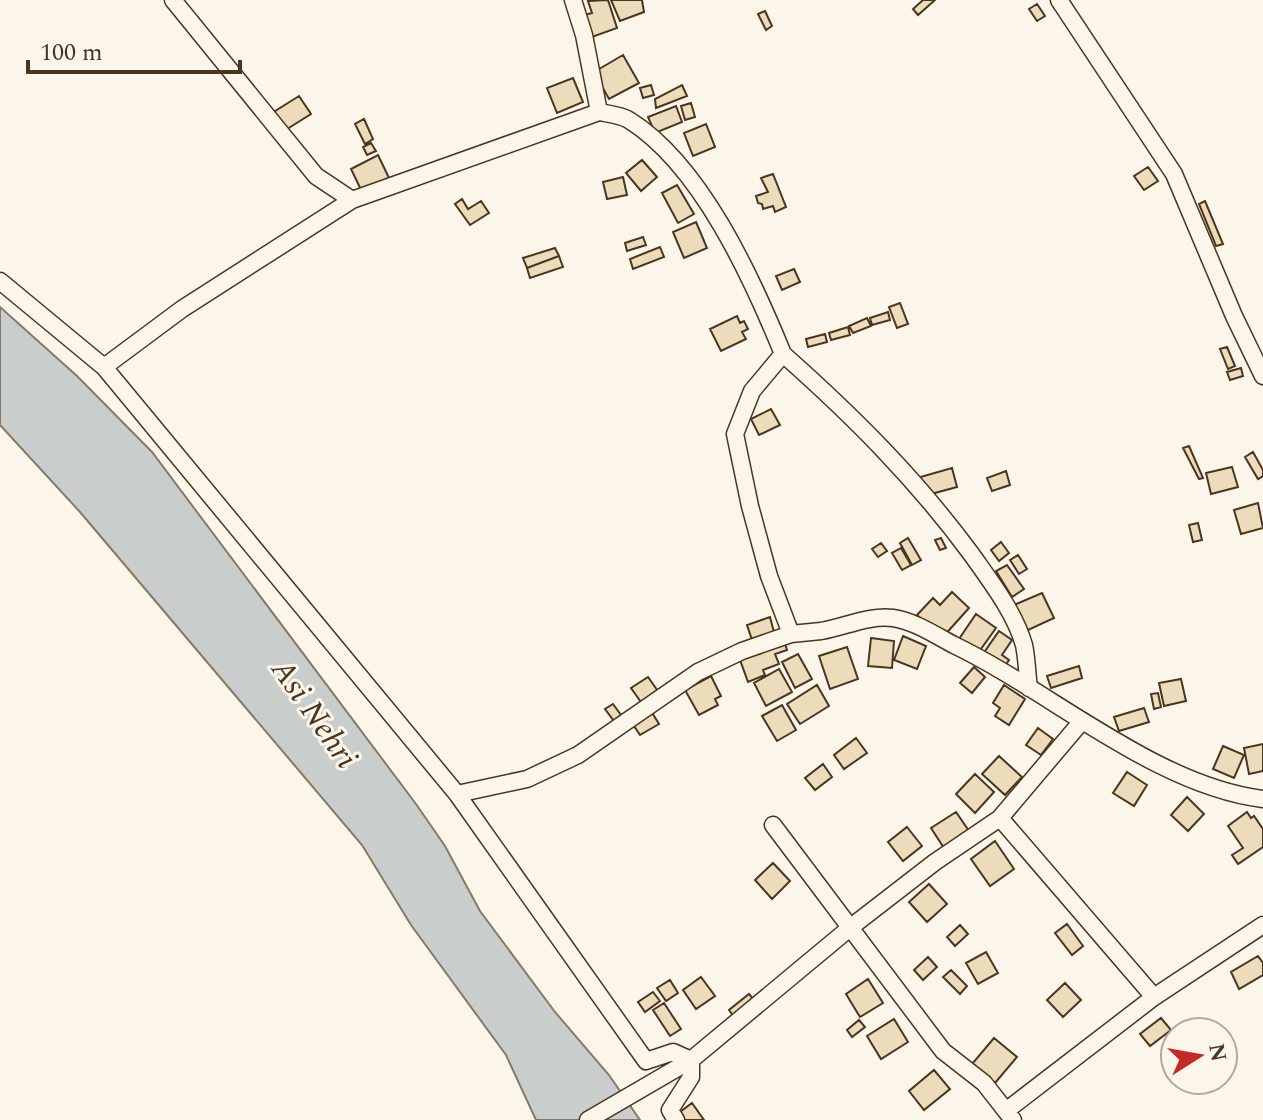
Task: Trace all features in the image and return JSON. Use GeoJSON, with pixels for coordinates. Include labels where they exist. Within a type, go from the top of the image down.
{"type":"FeatureCollection","features":[{"type":"Feature","properties":{"kind":"street"},"geometry":{"type":"LineString","coordinates":[[173,0],[316,176],[352,200]]}},
{"type":"Feature","properties":{"kind":"street"},"geometry":{"type":"LineString","coordinates":[[573,0],[584,35],[599,112]]}},
{"type":"Feature","properties":{"kind":"street"},"geometry":{"type":"LineString","coordinates":[[1059,0],[1174,174],[1263,376]]}},
{"type":"Feature","properties":{"kind":"street"},"geometry":{"type":"LineString","coordinates":[[104,367],[182,309],[352,200],[599,112],[627,118],[683,168],[731,244],[765,309],[783,354],[872,436],[918,485],[987,576],[1024,645],[1029,688]]}},
{"type":"Feature","properties":{"kind":"street"},"geometry":{"type":"LineString","coordinates":[[0,281],[104,367],[457,794],[646,1061],[673,1052],[691,1060]]}},
{"type":"Feature","properties":{"kind":"street"},"geometry":{"type":"LineString","coordinates":[[783,354],[752,391],[735,434],[769,576],[791,634]]}},
{"type":"Feature","properties":{"kind":"street"},"geometry":{"type":"LineString","coordinates":[[457,794],[527,779],[578,755],[698,672],[742,651],[791,634],[866,619],[890,618],[908,621],[983,659],[1082,721],[1163,766],[1234,796],[1263,799]]}},
{"type":"Feature","properties":{"kind":"street"},"geometry":{"type":"LineString","coordinates":[[588,1120],[691,1060],[851,927],[935,862],[1000,818],[1082,721]]}},
{"type":"Feature","properties":{"kind":"street"},"geometry":{"type":"LineString","coordinates":[[1000,818],[1154,997]]}},
{"type":"Feature","properties":{"kind":"street"},"geometry":{"type":"LineString","coordinates":[[773,825],[943,1051],[984,1083],[1010,1115],[1154,997],[1263,925]]}},
{"type":"Feature","properties":{"kind":"street"},"geometry":{"type":"LineString","coordinates":[[676,1120],[670,1110],[691,1077],[691,1060]]}},
{"type":"Feature","properties":{"kind":"water","name":"Asi Nehri"},"geometry":{"type":"Polygon","coordinates":[[[0,307],[77,376],[152,452],[416,804],[445,846],[480,911],[555,1012],[609,1075],[640,1120],[536,1120],[506,1055],[411,925],[362,845],[80,512],[0,425],[0,307]]]}},
{"type":"Feature","properties":{"kind":"building"},"geometry":{"type":"Polygon","coordinates":[[[608,0],[617,28],[592,37],[584,15],[592,13],[588,1],[608,0]]]}},
{"type":"Feature","properties":{"kind":"building"},"geometry":{"type":"Polygon","coordinates":[[[611,0],[642,0],[644,12],[620,21],[611,0]]]}},
{"type":"Feature","properties":{"kind":"building"},"geometry":{"type":"Polygon","coordinates":[[[923,0],[935,0],[918,15],[913,9],[923,0]]]}},
{"type":"Feature","properties":{"kind":"building"},"geometry":{"type":"Polygon","coordinates":[[[1037,4],[1045,16],[1037,21],[1029,9],[1037,4]]]}},
{"type":"Feature","properties":{"kind":"building"},"geometry":{"type":"Polygon","coordinates":[[[765,11],[772,26],[766,30],[758,14],[765,11]]]}},
{"type":"Feature","properties":{"kind":"building"},"geometry":{"type":"Polygon","coordinates":[[[623,55],[639,83],[609,99],[594,72],[623,55]]]}},
{"type":"Feature","properties":{"kind":"building"},"geometry":{"type":"Polygon","coordinates":[[[573,78],[583,102],[557,113],[547,88],[573,78]]]}},
{"type":"Feature","properties":{"kind":"building"},"geometry":{"type":"Polygon","coordinates":[[[651,85],[654,95],[643,98],[640,88],[651,85]]]}},
{"type":"Feature","properties":{"kind":"building"},"geometry":{"type":"Polygon","coordinates":[[[682,85],[687,96],[656,108],[655,99],[682,85]]]}},
{"type":"Feature","properties":{"kind":"building"},"geometry":{"type":"Polygon","coordinates":[[[299,96],[311,114],[284,131],[272,113],[299,96]]]}},
{"type":"Feature","properties":{"kind":"building"},"geometry":{"type":"Polygon","coordinates":[[[691,103],[695,117],[685,120],[681,106],[691,103]]]}},
{"type":"Feature","properties":{"kind":"building"},"geometry":{"type":"Polygon","coordinates":[[[676,106],[682,122],[655,133],[648,117],[676,106]]]}},
{"type":"Feature","properties":{"kind":"building"},"geometry":{"type":"Polygon","coordinates":[[[364,119],[373,139],[365,144],[355,124],[364,119]]]}},
{"type":"Feature","properties":{"kind":"building"},"geometry":{"type":"Polygon","coordinates":[[[706,124],[715,147],[693,156],[684,133],[706,124]]]}},
{"type":"Feature","properties":{"kind":"building"},"geometry":{"type":"Polygon","coordinates":[[[371,143],[376,151],[367,155],[363,147],[371,143]]]}},
{"type":"Feature","properties":{"kind":"building"},"geometry":{"type":"Polygon","coordinates":[[[378,155],[390,180],[363,194],[351,169],[378,155]]]}},
{"type":"Feature","properties":{"kind":"building"},"geometry":{"type":"Polygon","coordinates":[[[642,160],[657,177],[641,191],[626,173],[642,160]]]}},
{"type":"Feature","properties":{"kind":"building"},"geometry":{"type":"Polygon","coordinates":[[[1148,167],[1158,181],[1144,190],[1134,176],[1148,167]]]}},
{"type":"Feature","properties":{"kind":"building"},"geometry":{"type":"Polygon","coordinates":[[[773,174],[786,207],[775,212],[773,206],[763,209],[756,196],[768,192],[761,178],[773,174]]]}},
{"type":"Feature","properties":{"kind":"building"},"geometry":{"type":"Polygon","coordinates":[[[623,177],[627,195],[607,199],[603,182],[623,177]]]}},
{"type":"Feature","properties":{"kind":"building"},"geometry":{"type":"Polygon","coordinates":[[[677,185],[694,214],[678,223],[662,193],[677,185]]]}},
{"type":"Feature","properties":{"kind":"building"},"geometry":{"type":"Polygon","coordinates":[[[462,199],[468,209],[481,201],[489,213],[470,225],[455,204],[462,199]]]}},
{"type":"Feature","properties":{"kind":"building"},"geometry":{"type":"Polygon","coordinates":[[[1205,201],[1223,244],[1216,246],[1199,204],[1205,201]]]}},
{"type":"Feature","properties":{"kind":"building"},"geometry":{"type":"Polygon","coordinates":[[[696,222],[707,248],[684,258],[673,232],[696,222]]]}},
{"type":"Feature","properties":{"kind":"building"},"geometry":{"type":"Polygon","coordinates":[[[643,237],[646,245],[627,251],[625,243],[643,237]]]}},
{"type":"Feature","properties":{"kind":"building"},"geometry":{"type":"Polygon","coordinates":[[[660,247],[664,257],[633,269],[630,259],[660,247]]]}},
{"type":"Feature","properties":{"kind":"building"},"geometry":{"type":"Polygon","coordinates":[[[555,248],[559,256],[527,268],[523,258],[555,248]]]}},
{"type":"Feature","properties":{"kind":"building"},"geometry":{"type":"Polygon","coordinates":[[[559,256],[563,267],[530,278],[527,268],[559,256]]]}},
{"type":"Feature","properties":{"kind":"building"},"geometry":{"type":"Polygon","coordinates":[[[794,269],[800,282],[782,290],[776,276],[794,269]]]}},
{"type":"Feature","properties":{"kind":"building"},"geometry":{"type":"Polygon","coordinates":[[[900,303],[908,324],[897,328],[889,307],[900,303]]]}},
{"type":"Feature","properties":{"kind":"building"},"geometry":{"type":"Polygon","coordinates":[[[888,312],[890,320],[872,325],[870,318],[888,312]]]}},
{"type":"Feature","properties":{"kind":"building"},"geometry":{"type":"Polygon","coordinates":[[[737,316],[748,329],[742,332],[746,339],[721,351],[710,329],[737,316]]]}},
{"type":"Feature","properties":{"kind":"building"},"geometry":{"type":"Polygon","coordinates":[[[867,318],[871,326],[853,333],[849,326],[867,318]]]}},
{"type":"Feature","properties":{"kind":"building"},"geometry":{"type":"Polygon","coordinates":[[[848,327],[850,335],[831,340],[829,333],[848,327]]]}},
{"type":"Feature","properties":{"kind":"building"},"geometry":{"type":"Polygon","coordinates":[[[825,334],[827,342],[808,347],[806,339],[825,334]]]}},
{"type":"Feature","properties":{"kind":"building"},"geometry":{"type":"Polygon","coordinates":[[[1227,347],[1235,366],[1228,369],[1220,349],[1227,347]]]}},
{"type":"Feature","properties":{"kind":"building"},"geometry":{"type":"Polygon","coordinates":[[[1241,368],[1243,376],[1230,380],[1227,372],[1241,368]]]}},
{"type":"Feature","properties":{"kind":"building"},"geometry":{"type":"Polygon","coordinates":[[[771,409],[780,425],[759,435],[751,419],[771,409]]]}},
{"type":"Feature","properties":{"kind":"building"},"geometry":{"type":"Polygon","coordinates":[[[1189,446],[1203,478],[1199,479],[1183,448],[1189,446]]]}},
{"type":"Feature","properties":{"kind":"building"},"geometry":{"type":"Polygon","coordinates":[[[1253,452],[1263,470],[1263,476],[1258,479],[1245,457],[1253,452]]]}},
{"type":"Feature","properties":{"kind":"building"},"geometry":{"type":"Polygon","coordinates":[[[1232,467],[1238,487],[1211,494],[1206,473],[1232,467]]]}},
{"type":"Feature","properties":{"kind":"building"},"geometry":{"type":"Polygon","coordinates":[[[952,468],[957,487],[931,494],[917,478],[952,468]]]}},
{"type":"Feature","properties":{"kind":"building"},"geometry":{"type":"Polygon","coordinates":[[[1006,471],[1010,485],[992,491],[987,478],[1006,471]]]}},
{"type":"Feature","properties":{"kind":"building"},"geometry":{"type":"Polygon","coordinates":[[[1258,503],[1263,528],[1241,534],[1234,510],[1258,503]]]}},
{"type":"Feature","properties":{"kind":"building"},"geometry":{"type":"Polygon","coordinates":[[[1198,523],[1202,540],[1193,542],[1189,525],[1198,523]]]}},
{"type":"Feature","properties":{"kind":"building"},"geometry":{"type":"Polygon","coordinates":[[[908,538],[921,560],[912,565],[900,543],[908,538]]]}},
{"type":"Feature","properties":{"kind":"building"},"geometry":{"type":"Polygon","coordinates":[[[941,538],[946,548],[940,550],[935,540],[941,538]]]}},
{"type":"Feature","properties":{"kind":"building"},"geometry":{"type":"Polygon","coordinates":[[[1001,542],[1009,553],[999,561],[991,550],[1001,542]]]}},
{"type":"Feature","properties":{"kind":"building"},"geometry":{"type":"Polygon","coordinates":[[[881,543],[887,551],[878,557],[872,549],[881,543]]]}},
{"type":"Feature","properties":{"kind":"building"},"geometry":{"type":"Polygon","coordinates":[[[901,548],[911,565],[902,570],[892,553],[901,548]]]}},
{"type":"Feature","properties":{"kind":"building"},"geometry":{"type":"Polygon","coordinates":[[[1018,555],[1027,569],[1019,574],[1010,560],[1018,555]]]}},
{"type":"Feature","properties":{"kind":"building"},"geometry":{"type":"Polygon","coordinates":[[[1007,565],[1024,589],[1012,597],[996,571],[1007,565]]]}},
{"type":"Feature","properties":{"kind":"building"},"geometry":{"type":"Polygon","coordinates":[[[952,592],[969,608],[942,638],[917,615],[933,598],[940,605],[952,592]]]}},
{"type":"Feature","properties":{"kind":"building"},"geometry":{"type":"Polygon","coordinates":[[[1042,593],[1054,618],[1026,631],[1014,605],[1042,593]]]}},
{"type":"Feature","properties":{"kind":"building"},"geometry":{"type":"Polygon","coordinates":[[[976,614],[996,628],[978,653],[959,639],[976,614]]]}},
{"type":"Feature","properties":{"kind":"building"},"geometry":{"type":"Polygon","coordinates":[[[770,617],[775,636],[753,643],[747,625],[770,617]]]}},
{"type":"Feature","properties":{"kind":"building"},"geometry":{"type":"Polygon","coordinates":[[[999,631],[1012,640],[1002,655],[1009,660],[1003,669],[983,654],[999,631]]]}},
{"type":"Feature","properties":{"kind":"building"},"geometry":{"type":"Polygon","coordinates":[[[903,636],[926,646],[917,669],[894,660],[903,636]]]}},
{"type":"Feature","properties":{"kind":"building"},"geometry":{"type":"Polygon","coordinates":[[[871,638],[894,641],[892,668],[868,666],[871,638]]]}},
{"type":"Feature","properties":{"kind":"building"},"geometry":{"type":"Polygon","coordinates":[[[784,640],[787,650],[775,654],[779,664],[763,670],[765,675],[748,682],[739,657],[784,640]]]}},
{"type":"Feature","properties":{"kind":"building"},"geometry":{"type":"Polygon","coordinates":[[[847,647],[858,679],[830,689],[819,656],[847,647]]]}},
{"type":"Feature","properties":{"kind":"building"},"geometry":{"type":"Polygon","coordinates":[[[798,654],[812,679],[795,688],[782,662],[798,654]]]}},
{"type":"Feature","properties":{"kind":"building"},"geometry":{"type":"Polygon","coordinates":[[[1079,666],[1082,678],[1051,688],[1047,676],[1079,666]]]}},
{"type":"Feature","properties":{"kind":"building"},"geometry":{"type":"Polygon","coordinates":[[[974,667],[985,677],[972,693],[960,683],[974,667]]]}},
{"type":"Feature","properties":{"kind":"building"},"geometry":{"type":"Polygon","coordinates":[[[779,669],[792,692],[766,706],[754,683],[779,669]]]}},
{"type":"Feature","properties":{"kind":"building"},"geometry":{"type":"Polygon","coordinates":[[[711,676],[721,696],[715,699],[718,705],[699,715],[685,690],[711,676]]]}},
{"type":"Feature","properties":{"kind":"building"},"geometry":{"type":"Polygon","coordinates":[[[648,677],[660,694],[643,705],[631,688],[648,677]]]}},
{"type":"Feature","properties":{"kind":"building"},"geometry":{"type":"Polygon","coordinates":[[[1181,679],[1186,701],[1164,706],[1159,683],[1181,679]]]}},
{"type":"Feature","properties":{"kind":"building"},"geometry":{"type":"Polygon","coordinates":[[[817,685],[829,706],[800,724],[787,704],[817,685]]]}},
{"type":"Feature","properties":{"kind":"building"},"geometry":{"type":"Polygon","coordinates":[[[1004,685],[1025,699],[1009,725],[995,716],[1000,708],[993,703],[1004,685]]]}},
{"type":"Feature","properties":{"kind":"building"},"geometry":{"type":"Polygon","coordinates":[[[1158,693],[1161,707],[1154,709],[1151,694],[1158,693]]]}},
{"type":"Feature","properties":{"kind":"building"},"geometry":{"type":"Polygon","coordinates":[[[613,704],[621,715],[614,721],[605,709],[613,704]]]}},
{"type":"Feature","properties":{"kind":"building"},"geometry":{"type":"Polygon","coordinates":[[[782,705],[796,730],[777,741],[762,716],[782,705]]]}},
{"type":"Feature","properties":{"kind":"building"},"geometry":{"type":"Polygon","coordinates":[[[1144,708],[1149,722],[1119,731],[1114,717],[1144,708]]]}},
{"type":"Feature","properties":{"kind":"building"},"geometry":{"type":"Polygon","coordinates":[[[651,711],[659,724],[640,735],[632,723],[651,711]]]}},
{"type":"Feature","properties":{"kind":"building"},"geometry":{"type":"Polygon","coordinates":[[[1038,728],[1053,739],[1041,755],[1026,745],[1038,728]]]}},
{"type":"Feature","properties":{"kind":"building"},"geometry":{"type":"Polygon","coordinates":[[[856,738],[867,753],[844,769],[834,755],[856,738]]]}},
{"type":"Feature","properties":{"kind":"building"},"geometry":{"type":"Polygon","coordinates":[[[1263,744],[1263,771],[1249,774],[1244,748],[1263,744]]]}},
{"type":"Feature","properties":{"kind":"building"},"geometry":{"type":"Polygon","coordinates":[[[1223,746],[1244,755],[1234,778],[1213,769],[1223,746]]]}},
{"type":"Feature","properties":{"kind":"building"},"geometry":{"type":"Polygon","coordinates":[[[999,756],[1022,777],[1005,795],[982,774],[999,756]]]}},
{"type":"Feature","properties":{"kind":"building"},"geometry":{"type":"Polygon","coordinates":[[[823,764],[832,777],[815,790],[805,778],[823,764]]]}},
{"type":"Feature","properties":{"kind":"building"},"geometry":{"type":"Polygon","coordinates":[[[1127,772],[1147,785],[1134,806],[1113,793],[1127,772]]]}},
{"type":"Feature","properties":{"kind":"building"},"geometry":{"type":"Polygon","coordinates":[[[975,774],[994,792],[975,813],[956,794],[975,774]]]}},
{"type":"Feature","properties":{"kind":"building"},"geometry":{"type":"Polygon","coordinates":[[[1187,797],[1204,814],[1188,831],[1171,815],[1187,797]]]}},
{"type":"Feature","properties":{"kind":"building"},"geometry":{"type":"Polygon","coordinates":[[[956,812],[969,831],[944,848],[931,828],[956,812]]]}},
{"type":"Feature","properties":{"kind":"building"},"geometry":{"type":"Polygon","coordinates":[[[1247,812],[1263,829],[1263,847],[1238,864],[1232,855],[1243,848],[1228,826],[1247,812]]]}},
{"type":"Feature","properties":{"kind":"building"},"geometry":{"type":"Polygon","coordinates":[[[907,827],[922,846],[903,861],[888,842],[907,827]]]}},
{"type":"Feature","properties":{"kind":"building"},"geometry":{"type":"Polygon","coordinates":[[[995,841],[1014,869],[990,886],[971,859],[995,841]]]}},
{"type":"Feature","properties":{"kind":"building"},"geometry":{"type":"Polygon","coordinates":[[[773,863],[790,881],[772,899],[755,880],[773,863]]]}},
{"type":"Feature","properties":{"kind":"building"},"geometry":{"type":"Polygon","coordinates":[[[929,884],[947,904],[927,922],[909,902],[929,884]]]}},
{"type":"Feature","properties":{"kind":"building"},"geometry":{"type":"Polygon","coordinates":[[[1067,924],[1083,946],[1072,955],[1055,933],[1067,924]]]}},
{"type":"Feature","properties":{"kind":"building"},"geometry":{"type":"Polygon","coordinates":[[[960,925],[968,934],[955,946],[947,937],[960,925]]]}},
{"type":"Feature","properties":{"kind":"building"},"geometry":{"type":"Polygon","coordinates":[[[986,952],[998,973],[978,984],[966,963],[986,952]]]}},
{"type":"Feature","properties":{"kind":"building"},"geometry":{"type":"Polygon","coordinates":[[[1258,956],[1263,963],[1263,975],[1239,989],[1231,972],[1258,956]]]}},
{"type":"Feature","properties":{"kind":"building"},"geometry":{"type":"Polygon","coordinates":[[[928,957],[937,967],[923,980],[914,970],[928,957]]]}},
{"type":"Feature","properties":{"kind":"building"},"geometry":{"type":"Polygon","coordinates":[[[951,970],[967,986],[960,994],[943,977],[951,970]]]}},
{"type":"Feature","properties":{"kind":"building"},"geometry":{"type":"Polygon","coordinates":[[[701,977],[715,996],[696,1009],[683,990],[701,977]]]}},
{"type":"Feature","properties":{"kind":"building"},"geometry":{"type":"Polygon","coordinates":[[[868,979],[883,1003],[860,1017],[846,994],[868,979]]]}},
{"type":"Feature","properties":{"kind":"building"},"geometry":{"type":"Polygon","coordinates":[[[670,980],[678,993],[666,1001],[657,988],[670,980]]]}},
{"type":"Feature","properties":{"kind":"building"},"geometry":{"type":"Polygon","coordinates":[[[1065,983],[1081,1000],[1063,1017],[1047,1000],[1065,983]]]}},
{"type":"Feature","properties":{"kind":"building"},"geometry":{"type":"Polygon","coordinates":[[[653,992],[660,1001],[645,1012],[638,1002],[653,992]]]}},
{"type":"Feature","properties":{"kind":"building"},"geometry":{"type":"Polygon","coordinates":[[[749,994],[755,1001],[734,1017],[729,1010],[749,994]]]}},
{"type":"Feature","properties":{"kind":"building"},"geometry":{"type":"Polygon","coordinates":[[[664,1003],[681,1029],[670,1036],[653,1010],[664,1003]]]}},
{"type":"Feature","properties":{"kind":"building"},"geometry":{"type":"Polygon","coordinates":[[[894,1019],[908,1042],[881,1059],[867,1036],[894,1019]]]}},
{"type":"Feature","properties":{"kind":"building"},"geometry":{"type":"Polygon","coordinates":[[[859,1020],[865,1027],[852,1037],[847,1030],[859,1020]]]}},
{"type":"Feature","properties":{"kind":"building"},"geometry":{"type":"Polygon","coordinates":[[[1159,1020],[1159,1039],[1150,1046],[1140,1034],[1159,1020]]]}},
{"type":"Feature","properties":{"kind":"building"},"geometry":{"type":"Polygon","coordinates":[[[994,1038],[1017,1057],[995,1083],[972,1064],[994,1038]]]}},
{"type":"Feature","properties":{"kind":"building"},"geometry":{"type":"Polygon","coordinates":[[[934,1070],[950,1089],[924,1110],[909,1091],[934,1070]]]}},
{"type":"Feature","properties":{"kind":"building"},"geometry":{"type":"Polygon","coordinates":[[[692,1103],[704,1120],[685,1120],[680,1112],[692,1103]]]}}]}
